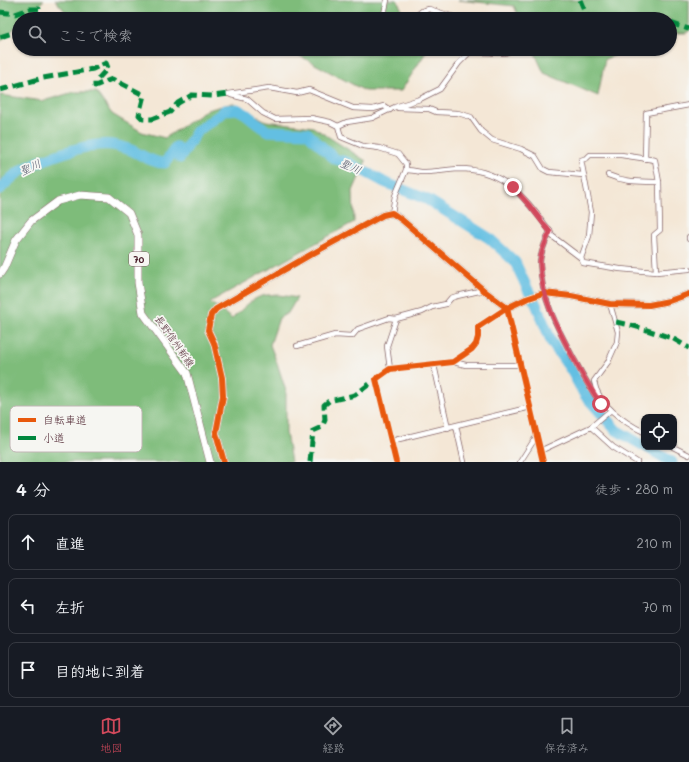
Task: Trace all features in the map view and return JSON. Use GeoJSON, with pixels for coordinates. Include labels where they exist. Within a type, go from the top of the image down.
{"type":"FeatureCollection","features":[{"type":"Feature","properties":{"kind":"main road","name":"長野信州新線"},"geometry":{"type":"LineString","coordinates":[[0,274],[16,240],[31,221],[58,201],[80,195],[109,197],[129,213],[138,235],[138,284],[143,313],[187,373],[210,462]]}},
{"type":"Feature","properties":{"kind":"street"},"geometry":{"type":"LineString","coordinates":[[384,12],[387,0]]}},
{"type":"Feature","properties":{"kind":"street"},"geometry":{"type":"LineString","coordinates":[[421,12],[429,9],[438,12]]}},
{"type":"Feature","properties":{"kind":"street"},"geometry":{"type":"LineString","coordinates":[[338,126],[347,122],[372,118],[420,99],[440,89],[466,56]]}},
{"type":"Feature","properties":{"kind":"street"},"geometry":{"type":"LineString","coordinates":[[392,214],[395,196],[406,170],[406,164],[398,154],[379,148],[363,146],[341,137],[338,126],[330,122],[311,118],[275,119],[263,113],[248,99],[228,94],[269,88],[297,93],[309,90],[353,108],[373,109],[384,106],[392,109],[429,109],[436,112],[458,113],[471,118],[481,131],[492,140],[521,149],[535,156],[543,169],[549,172],[583,175]]}},
{"type":"Feature","properties":{"kind":"street"},"geometry":{"type":"LineString","coordinates":[[645,159],[646,113],[689,105]]}},
{"type":"Feature","properties":{"kind":"street"},"geometry":{"type":"LineString","coordinates":[[581,258],[589,236],[591,212],[580,160],[587,158],[590,155],[621,155],[655,160],[659,182],[660,230],[654,235],[656,272]]}},
{"type":"Feature","properties":{"kind":"street"},"geometry":{"type":"LineString","coordinates":[[406,170],[422,172],[464,170],[484,172],[498,178],[513,187],[530,206],[552,236],[581,258],[583,263],[656,272],[689,269]]}},
{"type":"Feature","properties":{"kind":"street"},"geometry":{"type":"LineString","coordinates":[[608,175],[629,182],[659,182]]}},
{"type":"Feature","properties":{"kind":"street"},"geometry":{"type":"LineString","coordinates":[[224,462],[216,434],[223,396],[222,378],[214,343],[208,330],[210,315],[216,309],[375,218],[392,214],[427,240],[487,293],[507,308],[543,462]]}},
{"type":"Feature","properties":{"kind":"street"},"geometry":{"type":"LineString","coordinates":[[550,232],[544,245],[540,262],[542,294],[558,330],[592,391],[601,404],[607,405]]}},
{"type":"Feature","properties":{"kind":"street"},"geometry":{"type":"LineString","coordinates":[[297,346],[335,335],[352,336],[358,329],[389,318],[396,319],[446,304],[451,298],[457,296],[479,291],[487,293]]}},
{"type":"Feature","properties":{"kind":"street"},"geometry":{"type":"LineString","coordinates":[[453,362],[472,349],[476,344],[478,327],[507,308],[526,299],[542,294],[570,296],[610,304],[649,305],[669,301],[689,294]]}},
{"type":"Feature","properties":{"kind":"street"},"geometry":{"type":"LineString","coordinates":[[610,304],[618,332],[617,342],[608,362],[594,381],[595,389],[607,405],[609,412],[641,430]]}},
{"type":"Feature","properties":{"kind":"street"},"geometry":{"type":"LineString","coordinates":[[390,369],[387,346],[396,319]]}},
{"type":"Feature","properties":{"kind":"street"},"geometry":{"type":"LineString","coordinates":[[396,462],[376,379],[390,369],[453,362],[466,365],[521,364]]}},
{"type":"Feature","properties":{"kind":"street"},"geometry":{"type":"LineString","coordinates":[[434,364],[448,428]]}},
{"type":"Feature","properties":{"kind":"street"},"geometry":{"type":"LineString","coordinates":[[391,441],[531,407]]}},
{"type":"Feature","properties":{"kind":"street"},"geometry":{"type":"LineString","coordinates":[[540,450],[591,426],[609,412]]}},
{"type":"Feature","properties":{"kind":"street"},"geometry":{"type":"LineString","coordinates":[[456,426],[464,462]]}},
{"type":"Feature","properties":{"kind":"street"},"geometry":{"type":"LineString","coordinates":[[591,426],[613,447],[637,462]]}},
{"type":"Feature","properties":{"kind":"street"},"geometry":{"type":"LineString","coordinates":[[520,462],[536,437]]}},
{"type":"Feature","properties":{"kind":"street"},"geometry":{"type":"LineString","coordinates":[[677,449],[689,455]]}},
{"type":"Feature","properties":{"kind":"green space"},"geometry":{"type":"Polygon","coordinates":[[[0,0],[44,0],[31,12],[12,12],[12,31],[0,42],[0,0]]]}},
{"type":"Feature","properties":{"kind":"green space"},"geometry":{"type":"Polygon","coordinates":[[[55,0],[397,0],[404,12],[66,12],[55,0]]]}},
{"type":"Feature","properties":{"kind":"green space"},"geometry":{"type":"Polygon","coordinates":[[[458,0],[689,0],[689,31],[686,33],[677,33],[677,12],[517,12],[514,6],[458,0]]]}},
{"type":"Feature","properties":{"kind":"green space"},"geometry":{"type":"Polygon","coordinates":[[[300,56],[424,56],[401,91],[365,91],[300,56]]]}},
{"type":"Feature","properties":{"kind":"green space"},"geometry":{"type":"Polygon","coordinates":[[[536,56],[613,56],[605,59],[598,96],[544,73],[536,56]]]}},
{"type":"Feature","properties":{"kind":"green space"},"geometry":{"type":"Polygon","coordinates":[[[74,92],[96,92],[112,114],[142,132],[165,138],[207,110],[233,103],[266,121],[313,127],[366,161],[353,191],[354,222],[210,302],[232,319],[248,304],[260,296],[275,295],[297,298],[288,313],[279,318],[270,345],[286,391],[286,433],[291,462],[0,462],[0,95],[43,101],[74,92]]]}},
{"type":"Feature","properties":{"kind":"waterway","name":"聖川"},"geometry":{"type":"LineString","coordinates":[[0,189],[16,174],[38,162],[64,152],[91,146],[115,145],[131,150],[160,163],[165,163],[176,147],[178,148],[180,158],[197,131],[225,110],[237,109],[246,114],[267,131],[307,133],[335,159],[347,162],[384,182],[428,200],[489,238],[515,262],[536,304],[552,343],[571,370],[584,394],[616,430],[641,444]]}},
{"type":"Feature","properties":{"kind":"waterway","name":"聖川"},"geometry":{"type":"LineString","coordinates":[[651,450],[672,462]]}},
{"type":"Feature","properties":{"kind":"marked path"},"geometry":{"type":"LineString","coordinates":[[580,0],[585,12]]}},
{"type":"Feature","properties":{"kind":"marked path"},"geometry":{"type":"LineString","coordinates":[[21,12],[30,9],[39,9],[39,12]]}},
{"type":"Feature","properties":{"kind":"marked path"},"geometry":{"type":"LineString","coordinates":[[0,12],[12,14]]}},
{"type":"Feature","properties":{"kind":"marked path"},"geometry":{"type":"LineString","coordinates":[[677,25],[689,29]]}},
{"type":"Feature","properties":{"kind":"marked path"},"geometry":{"type":"LineString","coordinates":[[0,37],[12,33]]}},
{"type":"Feature","properties":{"kind":"marked path"},"geometry":{"type":"LineString","coordinates":[[0,90],[43,78],[93,69],[106,63],[108,68],[95,82],[95,86],[112,79],[144,95],[139,115],[143,119],[152,119],[170,112],[178,103],[192,95],[213,96],[228,94]]}},
{"type":"Feature","properties":{"kind":"marked path"},"geometry":{"type":"LineString","coordinates":[[616,322],[672,338],[689,348]]}},
{"type":"Feature","properties":{"kind":"marked path"},"geometry":{"type":"LineString","coordinates":[[310,462],[313,431],[322,427],[325,420],[324,405],[329,401],[355,395],[376,379]]}},
{"type":"Feature","properties":{"kind":"cycle path"},"geometry":{"type":"LineString","coordinates":[[224,462],[216,433],[223,396],[222,378],[214,343],[208,330],[211,315],[216,309],[383,215],[392,213],[402,220],[487,293],[507,308],[526,299],[544,293],[571,296],[610,304],[649,305],[669,301],[689,294]]}},
{"type":"Feature","properties":{"kind":"cycle path"},"geometry":{"type":"LineString","coordinates":[[396,462],[376,379],[390,369],[453,362],[472,349],[476,344],[478,327],[507,308],[543,462]]}},
{"type":"Feature","properties":{"kind":"route"},"geometry":{"type":"LineString","coordinates":[[513,187],[550,232],[544,245],[540,262],[544,294],[558,330],[592,391],[601,404]]}}]}
